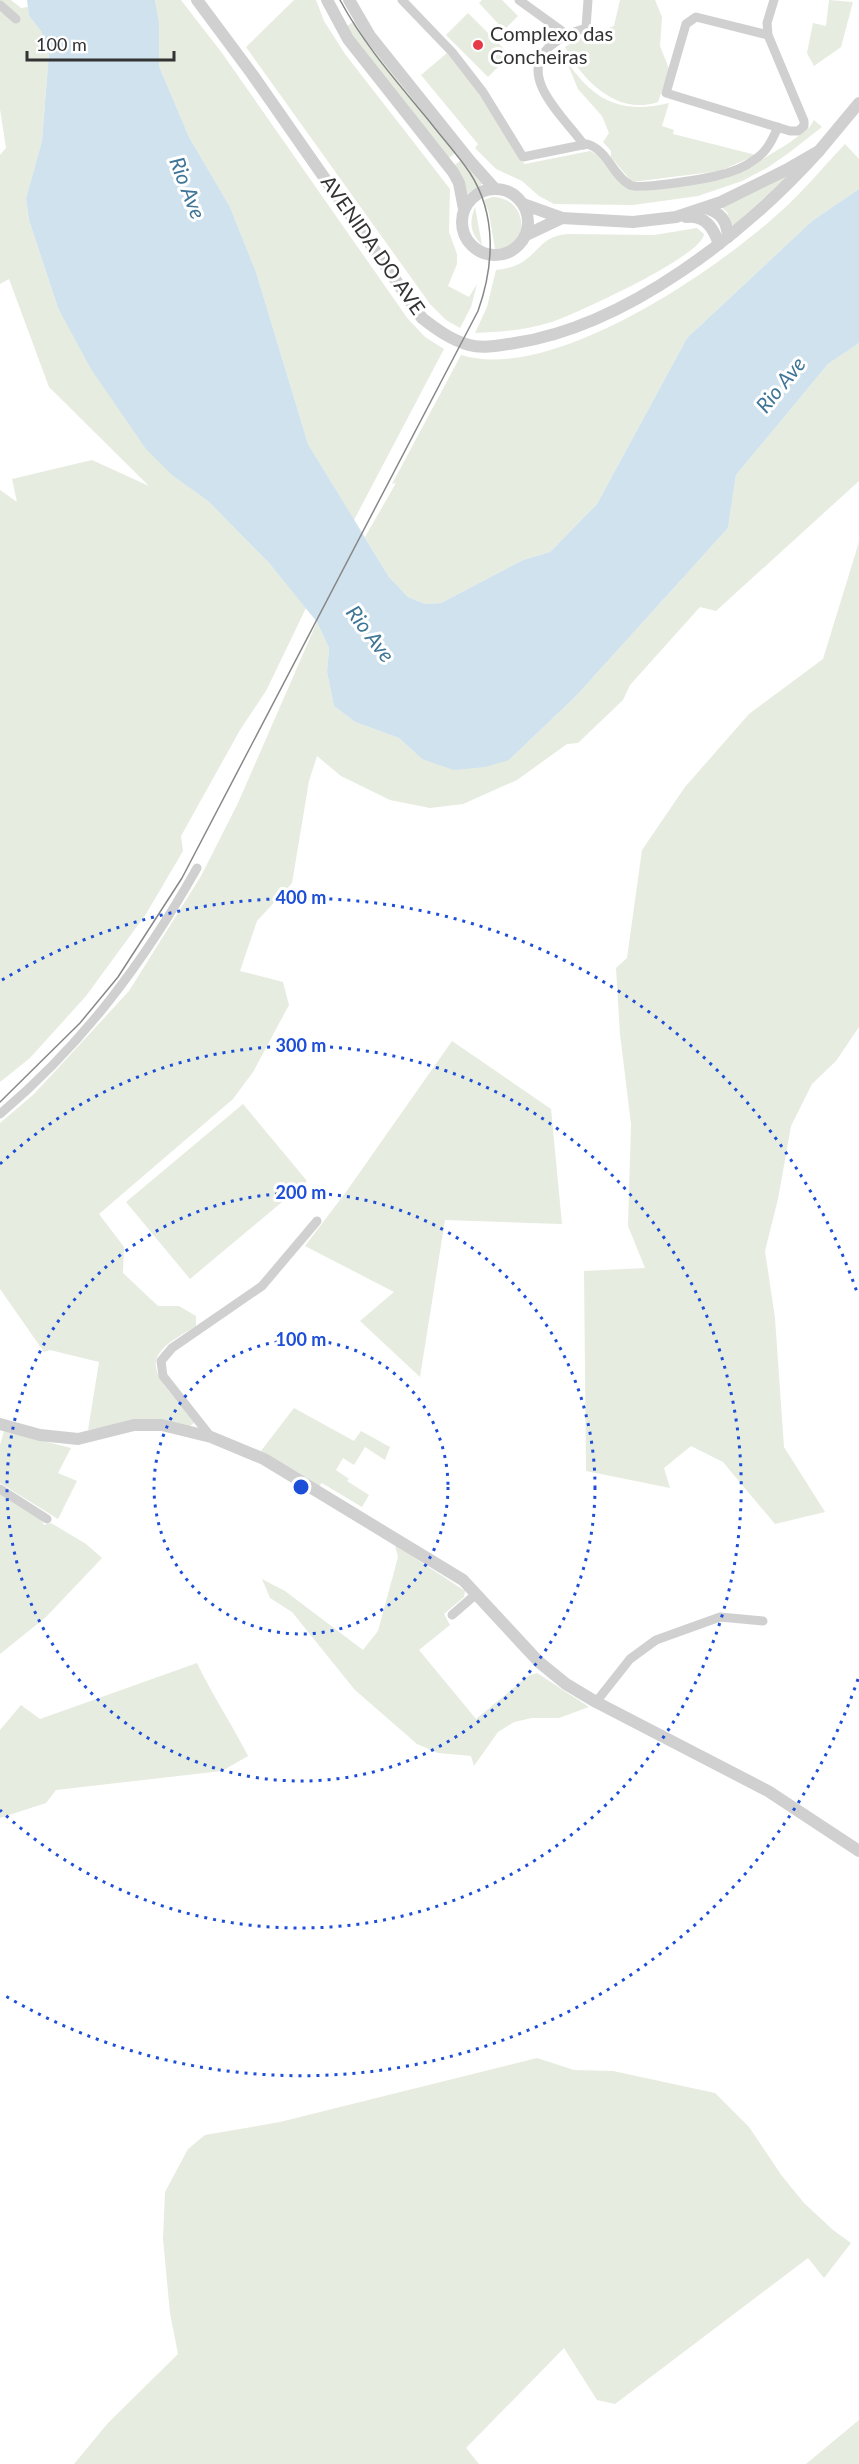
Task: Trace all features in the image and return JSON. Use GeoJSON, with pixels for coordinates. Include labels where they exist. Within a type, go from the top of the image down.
{"type":"FeatureCollection","features":[{"type":"Feature","properties":{"kind":"street","name":"AVENIDA DO AVE"},"geometry":{"type":"LineString","coordinates":[[197,0],[252,74],[422,318],[449,336],[471,346],[495,346],[555,334],[594,319],[641,295],[697,261],[773,199],[819,151],[859,103]]}},
{"type":"Feature","properties":{"kind":"street"},"geometry":{"type":"LineString","coordinates":[[327,0],[348,39],[453,172],[459,183],[464,209],[463,231],[467,241],[484,254],[502,255],[512,252],[520,245],[529,225],[528,214],[523,204]]}},
{"type":"Feature","properties":{"kind":"street"},"geometry":{"type":"LineString","coordinates":[[402,0],[452,52],[483,92],[523,157],[584,145],[597,147],[627,183],[640,187],[716,176],[734,170],[754,161],[766,150],[778,128]]}},
{"type":"Feature","properties":{"kind":"street"},"geometry":{"type":"LineString","coordinates":[[519,0],[566,34]]}},
{"type":"Feature","properties":{"kind":"street"},"geometry":{"type":"LineString","coordinates":[[584,145],[549,100],[540,84],[536,68],[543,53],[566,34],[586,28],[588,0]]}},
{"type":"Feature","properties":{"kind":"street"},"geometry":{"type":"LineString","coordinates":[[768,35],[696,17],[690,19],[686,24],[666,93],[778,128],[798,131],[804,126],[804,121],[768,35],[767,23],[774,0]]}},
{"type":"Feature","properties":{"kind":"street"},"geometry":{"type":"LineString","coordinates":[[350,1],[370,36],[495,189]]}},
{"type":"Feature","properties":{"kind":"street"},"geometry":{"type":"LineString","coordinates":[[0,5],[16,19]]}},
{"type":"Feature","properties":{"kind":"street"},"geometry":{"type":"LineString","coordinates":[[676,218],[760,184],[819,151]]}},
{"type":"Feature","properties":{"kind":"street"},"geometry":{"type":"LineString","coordinates":[[464,209],[474,196],[495,189],[506,190],[523,204],[562,218],[633,222],[691,216],[702,218],[723,240]]}},
{"type":"Feature","properties":{"kind":"street"},"geometry":{"type":"LineString","coordinates":[[705,208],[720,214],[725,221],[723,240]]}},
{"type":"Feature","properties":{"kind":"street"},"geometry":{"type":"LineString","coordinates":[[526,235],[562,218]]}},
{"type":"Feature","properties":{"kind":"street"},"geometry":{"type":"LineString","coordinates":[[0,1114],[71,1047],[118,993],[167,922],[197,868]]}},
{"type":"Feature","properties":{"kind":"street"},"geometry":{"type":"LineString","coordinates":[[211,1437],[163,1376],[161,1361],[172,1348],[262,1286],[317,1221]]}},
{"type":"Feature","properties":{"kind":"street"},"geometry":{"type":"LineString","coordinates":[[0,1424],[40,1435],[78,1439],[134,1425],[162,1425],[211,1437],[264,1459],[463,1580],[539,1662],[566,1684],[596,1702],[768,1791],[859,1851]]}},
{"type":"Feature","properties":{"kind":"street"},"geometry":{"type":"LineString","coordinates":[[0,1489],[47,1519]]}},
{"type":"Feature","properties":{"kind":"street"},"geometry":{"type":"LineString","coordinates":[[452,1615],[475,1595]]}},
{"type":"Feature","properties":{"kind":"street"},"geometry":{"type":"LineString","coordinates":[[596,1702],[630,1659],[656,1640],[720,1617],[764,1621]]}},
{"type":"Feature","properties":{"kind":"shaded area"},"geometry":{"type":"Polygon","coordinates":[[[0,0],[11,0],[21,8],[28,7],[29,16],[41,31],[49,52],[42,141],[26,200],[29,220],[58,308],[173,476],[208,501],[269,563],[306,608],[266,691],[240,730],[181,836],[183,851],[146,914],[86,996],[30,1058],[0,1082],[0,490],[17,502],[12,479],[92,460],[149,486],[49,387],[9,279],[0,284],[0,155],[6,148],[0,109],[0,0]]]}},
{"type":"Feature","properties":{"kind":"shaded area"},"geometry":{"type":"Polygon","coordinates":[[[155,0],[181,0],[222,53],[408,319],[425,337],[444,349],[354,520],[308,444],[256,272],[230,207],[189,137],[159,66],[159,22],[155,0]]]}},
{"type":"Feature","properties":{"kind":"shaded area"},"geometry":{"type":"Polygon","coordinates":[[[294,0],[316,0],[324,21],[345,54],[450,189],[449,232],[457,254],[457,264],[448,286],[469,297],[477,284],[471,307],[460,328],[446,320],[430,304],[246,47],[294,0]]]}},
{"type":"Feature","properties":{"kind":"shaded area"},"geometry":{"type":"Polygon","coordinates":[[[482,0],[502,0],[518,16],[504,30],[479,3],[482,0]]]}},
{"type":"Feature","properties":{"kind":"shaded area"},"geometry":{"type":"Polygon","coordinates":[[[620,0],[655,0],[662,17],[660,46],[669,69],[658,102],[643,105],[629,104],[602,92],[581,71],[565,47],[576,40],[614,26],[620,0]]]}},
{"type":"Feature","properties":{"kind":"shaded area"},"geometry":{"type":"Polygon","coordinates":[[[829,0],[853,2],[841,47],[814,66],[807,53],[813,23],[826,26],[829,0]]]}},
{"type":"Feature","properties":{"kind":"shaded area","name":"Complexo das Concheiras"},"geometry":{"type":"Polygon","coordinates":[[[468,13],[510,55],[488,77],[446,35],[468,13]]]}},
{"type":"Feature","properties":{"kind":"shaded area"},"geometry":{"type":"Polygon","coordinates":[[[356,20],[458,151],[446,160],[344,28],[356,20]]]}},
{"type":"Feature","properties":{"kind":"shaded area"},"geometry":{"type":"Polygon","coordinates":[[[447,53],[476,89],[525,164],[590,151],[603,160],[625,184],[639,191],[726,178],[750,167],[789,143],[809,128],[814,120],[822,127],[767,168],[742,181],[698,196],[633,205],[554,204],[539,196],[522,181],[496,169],[475,148],[478,144],[421,75],[447,53]]]}},
{"type":"Feature","properties":{"kind":"shaded area"},"geometry":{"type":"Polygon","coordinates":[[[566,60],[587,85],[609,101],[636,107],[669,103],[662,126],[674,130],[673,134],[756,155],[720,171],[632,182],[611,157],[611,151],[603,142],[609,133],[602,116],[578,89],[566,60]]]}},
{"type":"Feature","properties":{"kind":"shaded area"},"geometry":{"type":"Polygon","coordinates":[[[845,144],[859,159],[859,189],[812,221],[687,338],[597,504],[550,552],[523,560],[441,603],[425,604],[408,597],[389,577],[365,537],[396,483],[392,484],[461,355],[498,359],[540,353],[584,338],[630,317],[715,264],[750,237],[796,197],[845,144]]]}},
{"type":"Feature","properties":{"kind":"shaded area"},"geometry":{"type":"Polygon","coordinates":[[[464,158],[485,182],[467,194],[452,167],[464,158]]]}},
{"type":"Feature","properties":{"kind":"shaded area"},"geometry":{"type":"Polygon","coordinates":[[[807,159],[732,225],[727,212],[721,207],[807,159]]]}},
{"type":"Feature","properties":{"kind":"shaded area"},"geometry":{"type":"Polygon","coordinates":[[[492,197],[505,199],[514,205],[519,214],[520,233],[507,247],[495,249],[489,213],[484,200],[492,197]]]}},
{"type":"Feature","properties":{"kind":"shaded area"},"geometry":{"type":"Polygon","coordinates":[[[475,207],[482,245],[472,227],[475,207]]]}},
{"type":"Feature","properties":{"kind":"shaded area"},"geometry":{"type":"Polygon","coordinates":[[[697,228],[704,234],[698,244],[683,256],[610,296],[542,325],[475,333],[487,307],[496,270],[521,263],[553,237],[568,234],[654,235],[697,228]]]}},
{"type":"Feature","properties":{"kind":"shaded area"},"geometry":{"type":"Polygon","coordinates":[[[859,343],[859,481],[716,611],[700,607],[630,685],[623,700],[578,743],[567,744],[517,780],[463,804],[430,808],[390,800],[341,776],[317,756],[309,781],[292,883],[257,921],[240,971],[283,982],[289,1005],[253,1072],[233,1099],[99,1214],[124,1247],[123,1273],[158,1306],[179,1306],[196,1316],[196,1326],[168,1344],[156,1360],[156,1369],[166,1388],[194,1423],[190,1426],[162,1419],[134,1421],[88,1430],[99,1362],[50,1350],[44,1352],[0,1289],[0,1123],[34,1094],[129,991],[201,876],[238,803],[317,622],[329,648],[327,672],[334,706],[355,722],[399,738],[422,759],[509,760],[576,696],[728,528],[736,475],[828,364],[859,343]]]}},
{"type":"Feature","properties":{"kind":"shaded area"},"geometry":{"type":"Polygon","coordinates":[[[859,542],[859,1027],[836,1061],[812,1084],[791,1126],[778,1199],[765,1251],[775,1318],[784,1447],[825,1512],[775,1524],[723,1462],[691,1446],[664,1468],[670,1488],[586,1471],[584,1271],[645,1268],[628,1226],[631,1124],[620,1034],[616,968],[627,958],[642,850],[685,787],[749,714],[823,659],[859,542]]]}},
{"type":"Feature","properties":{"kind":"shaded area"},"geometry":{"type":"Polygon","coordinates":[[[452,1041],[551,1109],[562,1224],[445,1220],[420,1377],[360,1321],[394,1292],[305,1246],[346,1192],[452,1041]]]}},
{"type":"Feature","properties":{"kind":"shaded area"},"geometry":{"type":"Polygon","coordinates":[[[243,1104],[307,1181],[190,1279],[126,1202],[243,1104]]]}},
{"type":"Feature","properties":{"kind":"shaded area"},"geometry":{"type":"Polygon","coordinates":[[[294,1408],[354,1441],[361,1431],[390,1447],[385,1460],[365,1447],[354,1465],[343,1458],[336,1470],[349,1479],[347,1481],[369,1495],[362,1507],[322,1483],[319,1486],[261,1451],[294,1408]]]}},
{"type":"Feature","properties":{"kind":"shaded area"},"geometry":{"type":"Polygon","coordinates":[[[4,1431],[71,1448],[58,1473],[77,1481],[58,1519],[0,1483],[0,1445],[4,1431]]]}},
{"type":"Feature","properties":{"kind":"shaded area"},"geometry":{"type":"Polygon","coordinates":[[[0,1492],[41,1519],[44,1525],[51,1523],[86,1544],[102,1558],[46,1617],[0,1654],[0,1492]]]}},
{"type":"Feature","properties":{"kind":"shaded area"},"geometry":{"type":"Polygon","coordinates":[[[395,1545],[465,1591],[464,1597],[444,1614],[450,1625],[419,1650],[476,1719],[528,1676],[537,1673],[589,1707],[559,1718],[532,1718],[514,1722],[498,1732],[474,1766],[471,1756],[438,1753],[417,1744],[355,1690],[292,1612],[270,1598],[262,1579],[285,1591],[363,1650],[378,1631],[398,1557],[395,1545]]]}},
{"type":"Feature","properties":{"kind":"shaded area"},"geometry":{"type":"Polygon","coordinates":[[[197,1663],[248,1756],[222,1771],[56,1790],[46,1803],[0,1818],[0,1730],[21,1705],[40,1719],[197,1663]]]}},
{"type":"Feature","properties":{"kind":"shaded area"},"geometry":{"type":"Polygon","coordinates":[[[537,2058],[574,2070],[613,2071],[715,2093],[749,2127],[782,2176],[804,2203],[851,2243],[824,2278],[808,2258],[615,2404],[597,2400],[564,2348],[466,2448],[479,2464],[74,2464],[108,2423],[178,2354],[170,2313],[163,2239],[165,2192],[188,2149],[205,2135],[280,2122],[537,2058]]]}},
{"type":"Feature","properties":{"kind":"shaded area"},"geometry":{"type":"Polygon","coordinates":[[[859,2420],[859,2464],[806,2464],[859,2420]]]}},
{"type":"Feature","properties":{"kind":"water","name":"Rio Ave"},"geometry":{"type":"Polygon","coordinates":[[[27,0],[155,0],[159,22],[159,66],[189,137],[230,207],[256,272],[308,444],[389,577],[408,597],[425,604],[441,603],[523,560],[550,552],[597,504],[687,338],[812,221],[859,189],[859,343],[828,364],[736,475],[728,528],[576,696],[509,760],[485,767],[454,770],[422,759],[399,738],[355,722],[334,706],[327,672],[329,648],[317,622],[269,563],[208,501],[173,476],[146,449],[91,369],[58,308],[29,220],[26,199],[42,141],[49,52],[41,31],[29,16],[27,0]]]}},
{"type":"Feature","properties":{"kind":"tram line"},"geometry":{"type":"LineString","coordinates":[[0,1102],[80,1023],[118,977],[182,878],[478,311],[490,259],[489,223],[479,189],[461,160],[371,48],[340,0]]}},
{"type":"Feature","properties":{"kind":"place","name":"Complexo das Concheiras"},"geometry":{"type":"Point","coordinates":[478,45]}}]}
